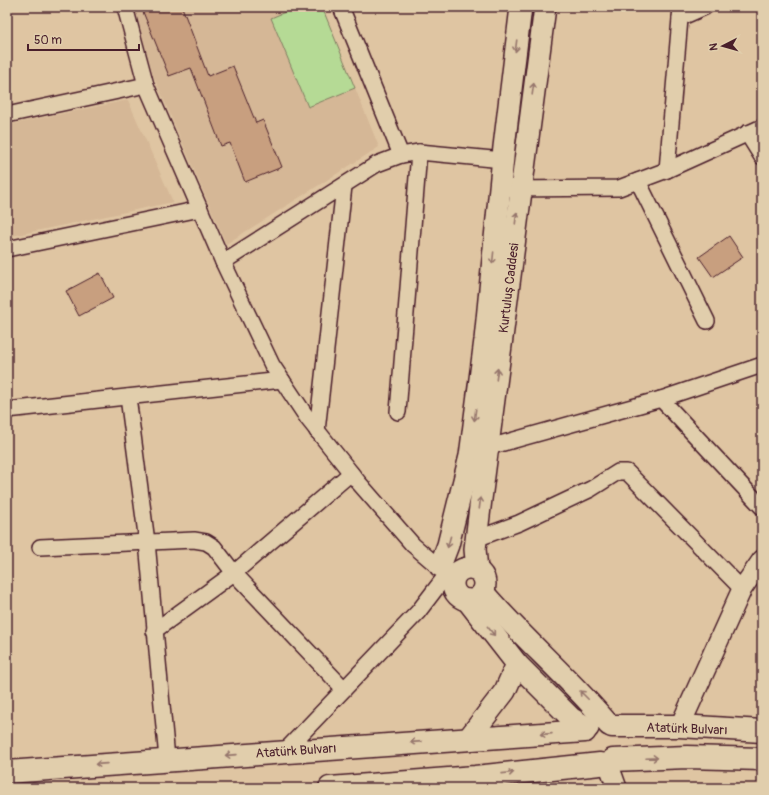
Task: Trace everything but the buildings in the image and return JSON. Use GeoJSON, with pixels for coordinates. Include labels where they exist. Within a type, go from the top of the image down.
{"type":"FeatureCollection","features":[{"type":"Feature","properties":{"kind":"main road"},"geometry":{"type":"LineString","coordinates":[[447,573],[456,575],[463,570],[471,568],[483,576],[485,586],[475,596],[462,598],[455,591],[447,573],[448,545],[468,468],[485,340],[510,189],[502,160],[521,7]]}},
{"type":"Feature","properties":{"kind":"main road","name":"Kurtuluş Caddesi"},"geometry":{"type":"LineString","coordinates":[[476,570],[476,538],[489,447],[510,189],[545,7]]}},
{"type":"Feature","properties":{"kind":"main road"},"geometry":{"type":"LineString","coordinates":[[475,596],[517,664],[571,718],[586,730]]}},
{"type":"Feature","properties":{"kind":"main road"},"geometry":{"type":"LineString","coordinates":[[475,596],[531,643],[587,698],[617,731],[622,743],[621,750],[607,762],[589,760],[582,749],[582,737],[586,730],[598,723],[611,725]]}},
{"type":"Feature","properties":{"kind":"main road"},"geometry":{"type":"LineString","coordinates":[[468,739],[506,691],[517,664]]}},
{"type":"Feature","properties":{"kind":"main road","name":"Atatürk Bulvarı"},"geometry":{"type":"LineString","coordinates":[[611,725],[680,726],[762,731]]}},
{"type":"Feature","properties":{"kind":"main road","name":"Atatürk Bulvarı"},"geometry":{"type":"LineString","coordinates":[[7,772],[167,759],[586,730]]}},
{"type":"Feature","properties":{"kind":"main road"},"geometry":{"type":"LineString","coordinates":[[330,788],[475,782],[607,762],[687,757],[762,759]]}},
{"type":"Feature","properties":{"kind":"street"},"geometry":{"type":"LineString","coordinates":[[125,7],[146,85],[223,262],[272,365],[317,432],[351,473],[413,545],[447,573],[418,612],[285,751]]}},
{"type":"Feature","properties":{"kind":"street"},"geometry":{"type":"LineString","coordinates":[[341,7],[401,155]]}},
{"type":"Feature","properties":{"kind":"street"},"geometry":{"type":"LineString","coordinates":[[666,170],[681,12],[705,7]]}},
{"type":"Feature","properties":{"kind":"street"},"geometry":{"type":"LineString","coordinates":[[7,115],[146,85]]}},
{"type":"Feature","properties":{"kind":"street"},"geometry":{"type":"LineString","coordinates":[[510,189],[619,188],[666,170],[762,128]]}},
{"type":"Feature","properties":{"kind":"street"},"geometry":{"type":"LineString","coordinates":[[747,134],[762,157]]}},
{"type":"Feature","properties":{"kind":"street"},"geometry":{"type":"LineString","coordinates":[[398,412],[419,152]]}},
{"type":"Feature","properties":{"kind":"street"},"geometry":{"type":"LineString","coordinates":[[223,262],[377,164],[401,155],[419,152],[502,160]]}},
{"type":"Feature","properties":{"kind":"street"},"geometry":{"type":"LineString","coordinates":[[638,181],[707,321]]}},
{"type":"Feature","properties":{"kind":"street"},"geometry":{"type":"LineString","coordinates":[[317,432],[344,186]]}},
{"type":"Feature","properties":{"kind":"street"},"geometry":{"type":"LineString","coordinates":[[7,249],[200,209]]}},
{"type":"Feature","properties":{"kind":"street"},"geometry":{"type":"LineString","coordinates":[[489,447],[661,399],[762,365]]}},
{"type":"Feature","properties":{"kind":"street"},"geometry":{"type":"LineString","coordinates":[[7,410],[282,380]]}},
{"type":"Feature","properties":{"kind":"street"},"geometry":{"type":"LineString","coordinates":[[128,397],[147,542],[167,759]]}},
{"type":"Feature","properties":{"kind":"street"},"geometry":{"type":"LineString","coordinates":[[661,399],[762,508]]}},
{"type":"Feature","properties":{"kind":"street"},"geometry":{"type":"LineString","coordinates":[[476,538],[519,523],[591,489],[618,472],[627,472],[742,589]]}},
{"type":"Feature","properties":{"kind":"street"},"geometry":{"type":"LineString","coordinates":[[154,631],[234,573],[351,473]]}},
{"type":"Feature","properties":{"kind":"street"},"geometry":{"type":"LineString","coordinates":[[40,547],[194,540],[206,542],[214,547],[234,573],[344,689]]}},
{"type":"Feature","properties":{"kind":"street"},"geometry":{"type":"LineString","coordinates":[[680,726],[742,589],[762,561]]}},
{"type":"Feature","properties":{"kind":"street"},"geometry":{"type":"LineString","coordinates":[[607,762],[617,788]]}},
{"type":"Feature","properties":{"kind":"shaded area"},"geometry":{"type":"Polygon","coordinates":[[[134,7],[322,7],[379,147],[226,244],[153,75],[134,7]]]}},
{"type":"Feature","properties":{"kind":"shaded area"},"geometry":{"type":"Polygon","coordinates":[[[128,100],[173,202],[7,237],[7,125],[128,100]]]}},
{"type":"Feature","properties":{"kind":"green space"},"geometry":{"type":"Polygon","coordinates":[[[297,7],[322,7],[355,88],[308,107],[271,18],[297,7]]]}}]}
